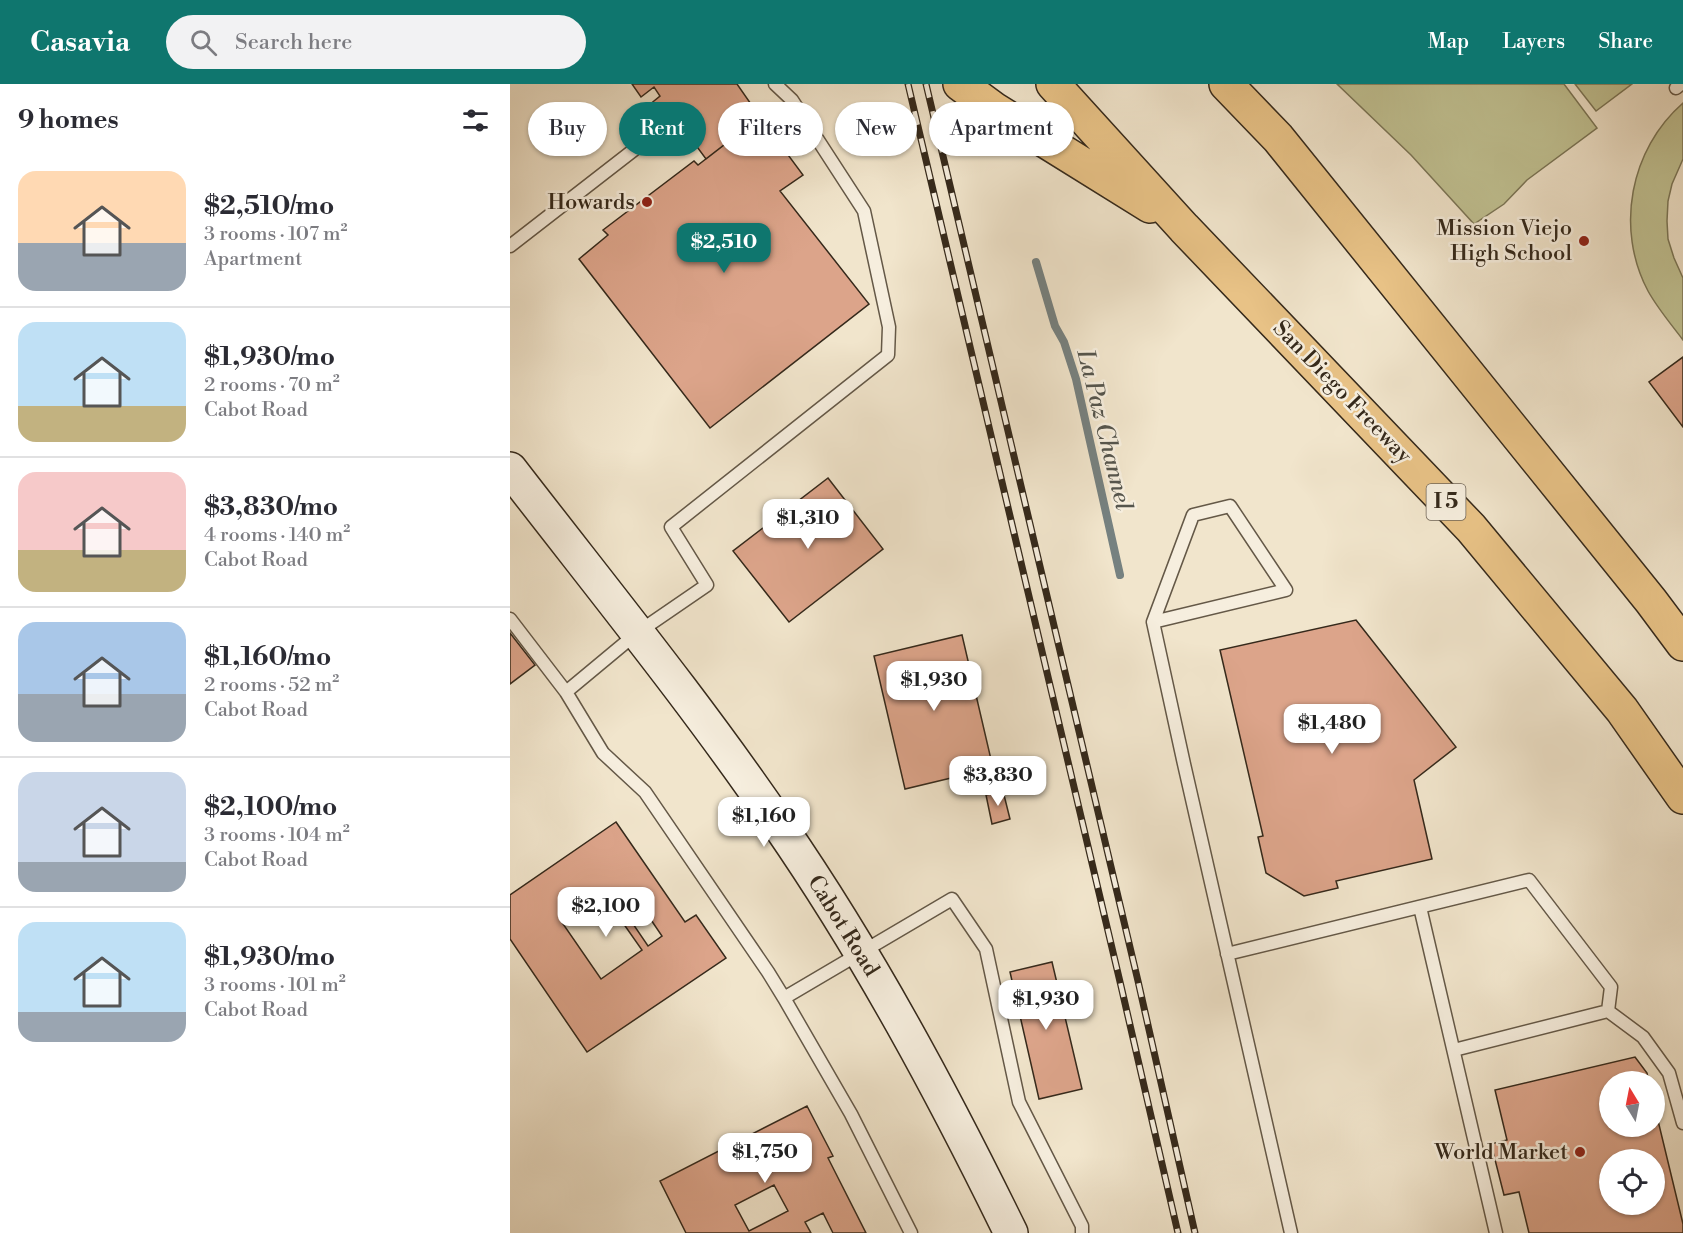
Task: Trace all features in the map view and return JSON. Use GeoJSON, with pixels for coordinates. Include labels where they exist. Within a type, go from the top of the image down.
{"type":"FeatureCollection","features":[{"type":"Feature","properties":{"kind":"highway"},"geometry":{"type":"LineString","coordinates":[[960,84],[994,109],[1184,228]]}},
{"type":"Feature","properties":{"kind":"highway","name":"San Diego Freeway"},"geometry":{"type":"LineString","coordinates":[[1053,84],[1184,228],[1471,528],[1622,710],[1683,797]]}},
{"type":"Feature","properties":{"kind":"highway"},"geometry":{"type":"LineString","coordinates":[[1226,84],[1278,138]]}},
{"type":"Feature","properties":{"kind":"highway"},"geometry":{"type":"LineString","coordinates":[[1238,84],[1278,138],[1651,601],[1683,644]]}},
{"type":"Feature","properties":{"kind":"main road","name":"Cabot Road"},"geometry":{"type":"LineString","coordinates":[[510,469],[709,726],[780,826],[861,951],[920,1053],[1011,1233]]}},
{"type":"Feature","properties":{"kind":"lane"},"geometry":{"type":"LineString","coordinates":[[566,692],[637,633],[707,585],[671,527],[888,355],[889,327],[864,212],[792,100],[775,84]]}},
{"type":"Feature","properties":{"kind":"lane"},"geometry":{"type":"LineString","coordinates":[[510,246],[626,156]]}},
{"type":"Feature","properties":{"kind":"lane"},"geometry":{"type":"LineString","coordinates":[[1153,622],[1286,590],[1230,506],[1193,515],[1153,622],[1291,1233]]}},
{"type":"Feature","properties":{"kind":"lane"},"geometry":{"type":"LineString","coordinates":[[510,619],[566,692],[603,753],[645,792],[768,972],[851,1114],[911,1233]]}},
{"type":"Feature","properties":{"kind":"lane"},"geometry":{"type":"LineString","coordinates":[[1227,954],[1529,880],[1611,987],[1608,1011]]}},
{"type":"Feature","properties":{"kind":"lane"},"geometry":{"type":"LineString","coordinates":[[784,998],[952,899],[986,950],[1019,1102],[1082,1226],[1082,1233]]}},
{"type":"Feature","properties":{"kind":"lane"},"geometry":{"type":"LineString","coordinates":[[1420,907],[1496,1233]]}},
{"type":"Feature","properties":{"kind":"lane"},"geometry":{"type":"LineString","coordinates":[[1454,1050],[1608,1011]]}},
{"type":"Feature","properties":{"kind":"lane"},"geometry":{"type":"LineString","coordinates":[[1608,1011],[1643,1037],[1669,1073],[1683,1123]]}},
{"type":"Feature","properties":{"kind":"green space"},"geometry":{"type":"Polygon","coordinates":[[[1337,84],[1564,84],[1597,128],[1527,180],[1504,204],[1474,224],[1411,155],[1337,84]]]}},
{"type":"Feature","properties":{"kind":"green space"},"geometry":{"type":"Polygon","coordinates":[[[1575,84],[1632,84],[1596,111],[1575,84]]]}},
{"type":"Feature","properties":{"kind":"green space"},"geometry":{"type":"Polygon","coordinates":[[[1683,103],[1683,159],[1672,184],[1667,221],[1668,239],[1683,278],[1683,340],[1648,291],[1638,267],[1632,242],[1631,216],[1633,191],[1640,166],[1665,122],[1683,103]]]}},
{"type":"Feature","properties":{"kind":"building"},"geometry":{"type":"Polygon","coordinates":[[[632,84],[737,84],[750,102],[718,102],[718,150],[706,159],[704,156],[706,156],[706,102],[653,102],[660,96],[654,87],[641,97],[632,84]]]}},
{"type":"Feature","properties":{"kind":"building"},"geometry":{"type":"Polygon","coordinates":[[[718,150],[718,156],[789,156],[803,175],[780,191],[869,304],[710,428],[579,259],[608,235],[603,230],[694,161],[698,165],[718,150]]]}},
{"type":"Feature","properties":{"kind":"building"},"geometry":{"type":"Polygon","coordinates":[[[1683,357],[1683,427],[1649,382],[1683,357]]]}},
{"type":"Feature","properties":{"kind":"building"},"geometry":{"type":"Polygon","coordinates":[[[828,478],[883,549],[789,622],[733,551],[828,478]]]}},
{"type":"Feature","properties":{"kind":"building"},"geometry":{"type":"Polygon","coordinates":[[[1356,620],[1456,747],[1414,780],[1432,859],[1336,881],[1338,888],[1304,896],[1266,873],[1258,837],[1263,836],[1220,650],[1356,620]]]}},
{"type":"Feature","properties":{"kind":"building"},"geometry":{"type":"Polygon","coordinates":[[[510,633],[535,665],[510,684],[510,633]]]}},
{"type":"Feature","properties":{"kind":"building"},"geometry":{"type":"Polygon","coordinates":[[[962,635],[993,768],[905,789],[874,656],[962,635]]]}},
{"type":"Feature","properties":{"kind":"building"},"geometry":{"type":"Polygon","coordinates":[[[1003,791],[1010,819],[992,824],[986,795],[1003,791]]]}},
{"type":"Feature","properties":{"kind":"building"},"geometry":{"type":"Polygon","coordinates":[[[616,822],[685,922],[696,915],[726,958],[587,1052],[510,939],[510,895],[616,822]],[[602,893],[561,921],[601,979],[642,950],[602,893]],[[645,911],[631,921],[648,946],[662,936],[645,911]]]}},
{"type":"Feature","properties":{"kind":"building"},"geometry":{"type":"Polygon","coordinates":[[[1052,962],[1082,1089],[1039,1099],[1010,972],[1052,962]]]}},
{"type":"Feature","properties":{"kind":"building","name":"World Market"},"geometry":{"type":"Polygon","coordinates":[[[1635,1057],[1646,1071],[1599,1071],[1599,1137],[1662,1137],[1665,1149],[1599,1149],[1599,1215],[1665,1215],[1665,1150],[1683,1224],[1683,1233],[1529,1233],[1519,1192],[1504,1195],[1491,1144],[1507,1140],[1495,1090],[1635,1057]]]}},
{"type":"Feature","properties":{"kind":"building"},"geometry":{"type":"Polygon","coordinates":[[[807,1106],[833,1156],[828,1158],[866,1233],[833,1233],[823,1213],[805,1222],[811,1233],[686,1233],[660,1181],[807,1106]],[[774,1185],[735,1205],[749,1231],[788,1211],[774,1185]]]}},
{"type":"Feature","properties":{"kind":"waterway","name":"La Paz Channel"},"geometry":{"type":"LineString","coordinates":[[1036,262],[1055,326],[1064,342],[1076,379],[1120,575]]}},
{"type":"Feature","properties":{"kind":"railway"},"geometry":{"type":"LineString","coordinates":[[908,84],[1178,1233]]}},
{"type":"Feature","properties":{"kind":"railway"},"geometry":{"type":"LineString","coordinates":[[926,84],[1138,981],[1195,1233]]}},
{"type":"Feature","properties":{"kind":"place","name":"Howards"},"geometry":{"type":"Point","coordinates":[647,202]}},
{"type":"Feature","properties":{"kind":"place","name":"Mission Viejo High School"},"geometry":{"type":"Point","coordinates":[1584,241]}},
{"type":"Feature","properties":{"kind":"place","name":"World Market"},"geometry":{"type":"Point","coordinates":[1580,1152]}}]}
